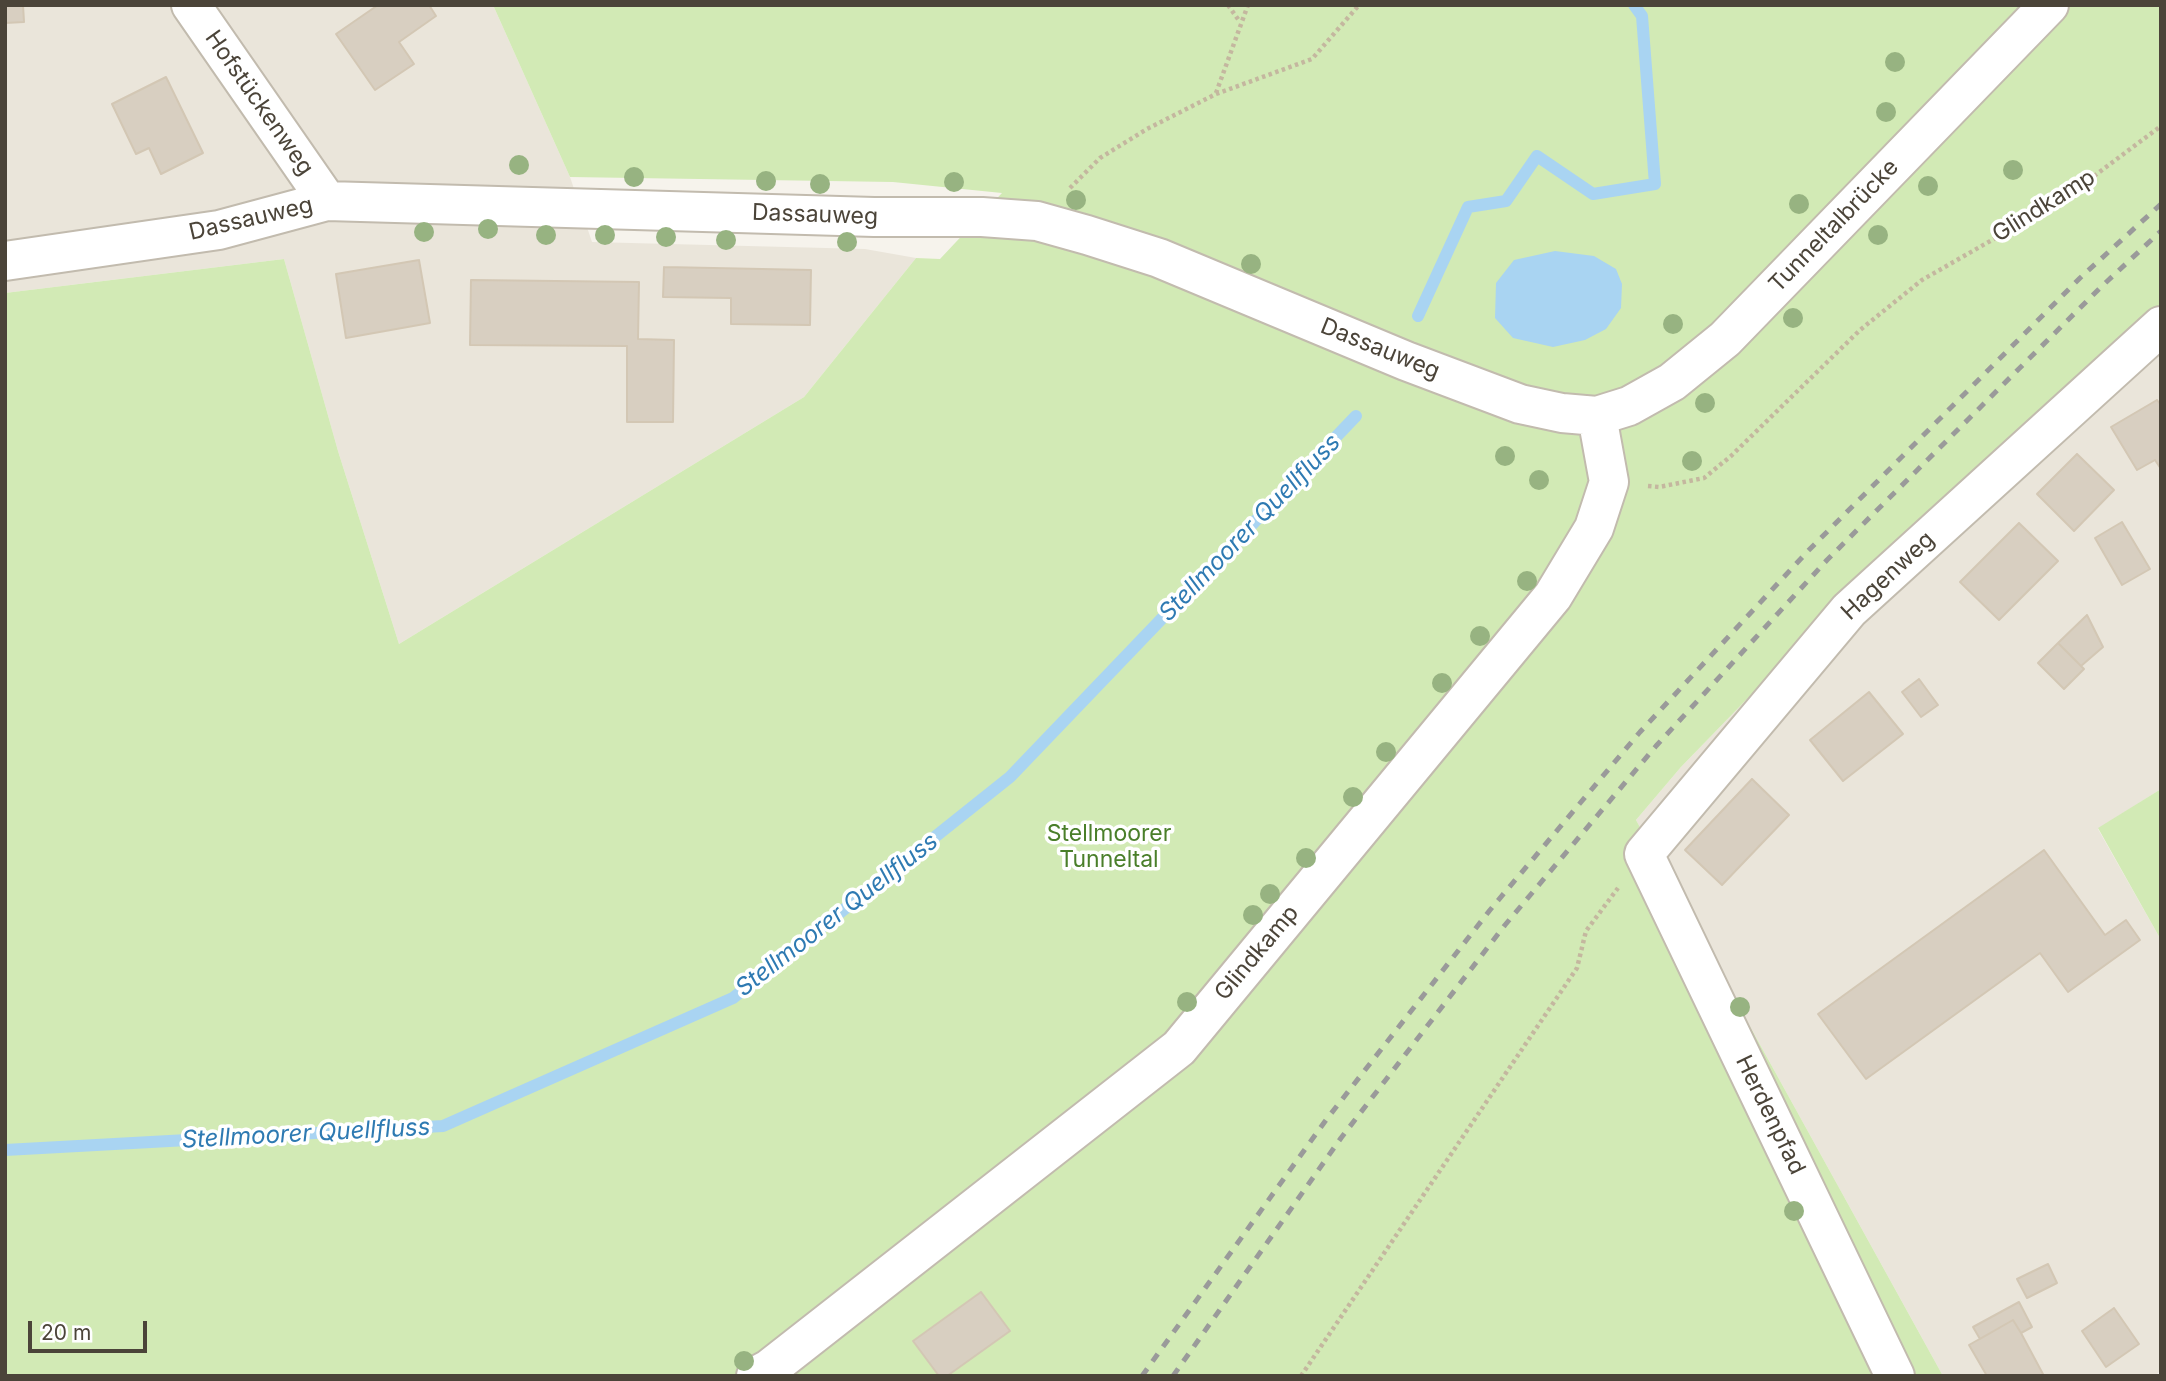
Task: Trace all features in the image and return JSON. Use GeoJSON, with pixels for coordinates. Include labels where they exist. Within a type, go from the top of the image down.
{"type":"FeatureCollection","features":[{"type":"Feature","properties":{"kind":"street","name":"Hofstückenweg"},"geometry":{"type":"LineString","coordinates":[[191,5],[327,201]]}},
{"type":"Feature","properties":{"kind":"street","name":"Tunneltalbrücke"},"geometry":{"type":"LineString","coordinates":[[1597,416],[1629,406],[1672,382],[1725,339],[2049,5]]}},
{"type":"Feature","properties":{"kind":"street","name":"Dassauweg"},"geometry":{"type":"LineString","coordinates":[[5,261],[219,230],[327,201],[1037,221],[1159,258],[1406,361],[1521,404],[1597,416]]}},
{"type":"Feature","properties":{"kind":"street","name":"Hagenweg"},"geometry":{"type":"LineString","coordinates":[[1644,854],[1849,610],[2161,326]]}},
{"type":"Feature","properties":{"kind":"street","name":"Glindkamp"},"geometry":{"type":"LineString","coordinates":[[755,1376],[769,1369],[1179,1048],[1553,596],[1594,528],[1609,482],[1597,416]]}},
{"type":"Feature","properties":{"kind":"street","name":"Herdenpfad"},"geometry":{"type":"LineString","coordinates":[[1644,854],[1895,1376]]}},
{"type":"Feature","properties":{"kind":"path"},"geometry":{"type":"LineString","coordinates":[[1228,5],[1240,23]]}},
{"type":"Feature","properties":{"kind":"path"},"geometry":{"type":"LineString","coordinates":[[1216,94],[1248,5]]}},
{"type":"Feature","properties":{"kind":"path"},"geometry":{"type":"LineString","coordinates":[[1037,221],[1100,158],[1147,129],[1216,94],[1312,59],[1359,5]]}},
{"type":"Feature","properties":{"kind":"path","name":"Glindkamp"},"geometry":{"type":"LineString","coordinates":[[1609,482],[1659,488],[1703,478],[1731,456],[1860,330],[1922,280],[2062,200],[2161,126]]}},
{"type":"Feature","properties":{"kind":"path"},"geometry":{"type":"LineString","coordinates":[[1301,1376],[1577,968],[1586,931],[1644,854]]}},
{"type":"Feature","properties":{"kind":"shaded area"},"geometry":{"type":"Polygon","coordinates":[[[5,5],[493,5],[570,177],[592,242],[865,249],[916,258],[804,397],[399,644],[338,451],[284,259],[5,293],[5,5]]]}},
{"type":"Feature","properties":{"kind":"shaded area"},"geometry":{"type":"Polygon","coordinates":[[[2144,314],[2161,334],[2161,789],[2098,829],[2161,940],[2161,1370],[2155,1376],[1943,1376],[1636,820],[1681,767],[1915,526],[2144,314]]]}},
{"type":"Feature","properties":{"kind":"green space","name":"Stellmoorer Tunneltal"},"geometry":{"type":"Polygon","coordinates":[[[493,5],[2161,5],[2161,334],[2144,314],[1915,526],[1681,767],[1636,820],[1943,1376],[5,1376],[5,293],[284,259],[338,451],[399,644],[804,397],[916,258],[940,259],[1002,193],[893,182],[570,177],[493,5]]]}},
{"type":"Feature","properties":{"kind":"green space"},"geometry":{"type":"Polygon","coordinates":[[[2161,789],[2161,940],[2098,828],[2161,789]]]}},
{"type":"Feature","properties":{"kind":"water"},"geometry":{"type":"Polygon","coordinates":[[[1555,251],[1594,256],[1616,269],[1622,284],[1621,308],[1606,329],[1585,340],[1553,347],[1513,338],[1495,318],[1496,283],[1514,260],[1555,251]]]}},
{"type":"Feature","properties":{"kind":"building"},"geometry":{"type":"Polygon","coordinates":[[[5,5],[23,5],[24,22],[5,23],[5,5]]]}},
{"type":"Feature","properties":{"kind":"building"},"geometry":{"type":"Polygon","coordinates":[[[378,5],[429,5],[436,16],[399,42],[414,64],[375,90],[336,34],[378,5]]]}},
{"type":"Feature","properties":{"kind":"building"},"geometry":{"type":"Polygon","coordinates":[[[166,77],[203,153],[161,174],[149,148],[136,154],[112,104],[166,77]]]}},
{"type":"Feature","properties":{"kind":"building"},"geometry":{"type":"Polygon","coordinates":[[[419,260],[430,323],[346,338],[336,274],[419,260]]]}},
{"type":"Feature","properties":{"kind":"building"},"geometry":{"type":"Polygon","coordinates":[[[664,267],[811,270],[810,325],[731,324],[731,298],[663,297],[664,267]]]}},
{"type":"Feature","properties":{"kind":"building"},"geometry":{"type":"Polygon","coordinates":[[[471,280],[639,282],[638,339],[674,340],[673,422],[627,422],[627,346],[470,345],[471,280]]]}},
{"type":"Feature","properties":{"kind":"building"},"geometry":{"type":"Polygon","coordinates":[[[2157,400],[2161,405],[2161,469],[2155,460],[2137,470],[2111,427],[2157,400]]]}},
{"type":"Feature","properties":{"kind":"building"},"geometry":{"type":"Polygon","coordinates":[[[2077,454],[2114,490],[2074,531],[2037,494],[2077,454]]]}},
{"type":"Feature","properties":{"kind":"building"},"geometry":{"type":"Polygon","coordinates":[[[2122,522],[2150,569],[2122,585],[2095,538],[2122,522]]]}},
{"type":"Feature","properties":{"kind":"building"},"geometry":{"type":"Polygon","coordinates":[[[2019,523],[2058,561],[1999,620],[1960,582],[2019,523]]]}},
{"type":"Feature","properties":{"kind":"building"},"geometry":{"type":"Polygon","coordinates":[[[2087,615],[2103,647],[2081,666],[2058,643],[2087,615]]]}},
{"type":"Feature","properties":{"kind":"building"},"geometry":{"type":"Polygon","coordinates":[[[2058,643],[2084,669],[2064,689],[2038,663],[2058,643]]]}},
{"type":"Feature","properties":{"kind":"building"},"geometry":{"type":"Polygon","coordinates":[[[1919,679],[1938,705],[1921,717],[1902,692],[1919,679]]]}},
{"type":"Feature","properties":{"kind":"building"},"geometry":{"type":"Polygon","coordinates":[[[1869,692],[1903,734],[1843,781],[1810,740],[1869,692]]]}},
{"type":"Feature","properties":{"kind":"building"},"geometry":{"type":"Polygon","coordinates":[[[1752,779],[1789,815],[1722,885],[1685,850],[1752,779]]]}},
{"type":"Feature","properties":{"kind":"building"},"geometry":{"type":"Polygon","coordinates":[[[2044,850],[2105,935],[2126,920],[2140,940],[2068,992],[2040,953],[1866,1079],[1818,1014],[2044,850]]]}},
{"type":"Feature","properties":{"kind":"building"},"geometry":{"type":"Polygon","coordinates":[[[2048,1264],[2057,1283],[2027,1298],[2017,1279],[2048,1264]]]}},
{"type":"Feature","properties":{"kind":"building"},"geometry":{"type":"Polygon","coordinates":[[[981,1292],[1010,1331],[947,1376],[939,1376],[913,1341],[981,1292]]]}},
{"type":"Feature","properties":{"kind":"building"},"geometry":{"type":"Polygon","coordinates":[[[2019,1302],[2032,1327],[2021,1333],[2013,1320],[1980,1339],[1973,1327],[2019,1302]]]}},
{"type":"Feature","properties":{"kind":"building"},"geometry":{"type":"Polygon","coordinates":[[[2114,1308],[2139,1344],[2106,1367],[2082,1331],[2114,1308]]]}},
{"type":"Feature","properties":{"kind":"building"},"geometry":{"type":"Polygon","coordinates":[[[2013,1320],[2044,1376],[1987,1376],[1969,1345],[2013,1320]]]}},
{"type":"Feature","properties":{"kind":"waterway","name":"Stellmoorer Quellfluss"},"geometry":{"type":"LineString","coordinates":[[1418,316],[1468,207],[1506,201],[1537,156],[1593,194],[1655,184],[1642,16],[1634,5]]}},
{"type":"Feature","properties":{"kind":"waterway","name":"Stellmoorer Quellfluss"},"geometry":{"type":"LineString","coordinates":[[5,1150],[443,1126],[733,998],[1010,777],[1356,416]]}},
{"type":"Feature","properties":{"kind":"railway"},"geometry":{"type":"LineString","coordinates":[[1142,1376],[1326,1120],[1490,910],[1640,732],[1808,551],[2080,278],[2161,204]]}},
{"type":"Feature","properties":{"kind":"railway"},"geometry":{"type":"LineString","coordinates":[[1173,1376],[1341,1138],[1505,925],[1656,746],[1827,560],[2101,287],[2161,231]]}}]}
